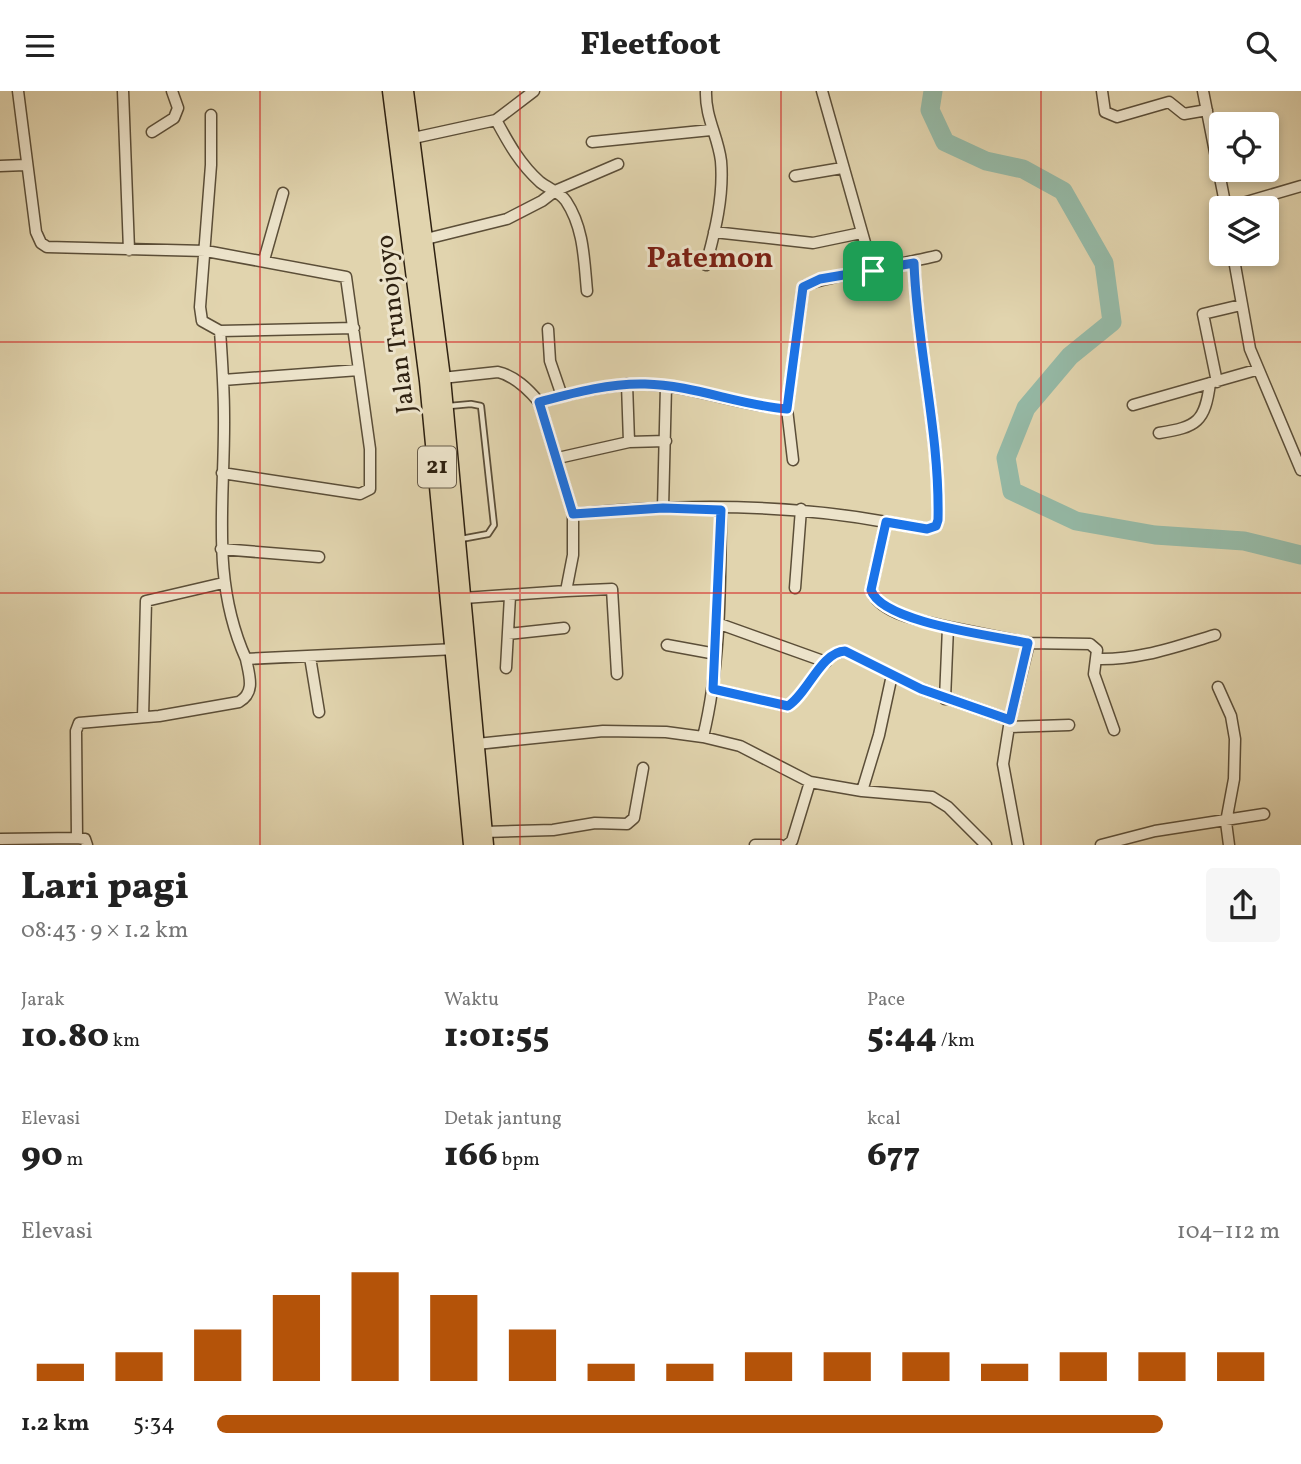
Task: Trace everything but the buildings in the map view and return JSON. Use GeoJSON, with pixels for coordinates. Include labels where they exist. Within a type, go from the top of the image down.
{"type":"FeatureCollection","features":[{"type":"Feature","properties":{"kind":"highway","name":"Jalan Trunojoyo"},"geometry":{"type":"LineString","coordinates":[[391,91],[405,140]]}},
{"type":"Feature","properties":{"kind":"highway","name":"Jalan Trunojoyo"},"geometry":{"type":"LineString","coordinates":[[405,91],[405,140],[452,540],[472,845]]}},
{"type":"Feature","properties":{"kind":"highway","name":"Jalan Trunojoyo"},"geometry":{"type":"LineString","coordinates":[[418,240],[442,378],[438,407]]}},
{"type":"Feature","properties":{"kind":"highway","name":"Jalan Trunojoyo"},"geometry":{"type":"LineString","coordinates":[[452,540],[464,598],[461,648],[477,744],[484,838]]}},
{"type":"Feature","properties":{"kind":"street"},"geometry":{"type":"LineString","coordinates":[[18,91],[25,165],[36,232],[41,243],[52,248],[206,251],[345,275],[371,459],[369,491],[360,494],[222,473]]}},
{"type":"Feature","properties":{"kind":"street"},"geometry":{"type":"LineString","coordinates":[[123,91],[129,250]]}},
{"type":"Feature","properties":{"kind":"street"},"geometry":{"type":"LineString","coordinates":[[152,132],[174,118],[178,109],[172,91]]}},
{"type":"Feature","properties":{"kind":"street"},"geometry":{"type":"LineString","coordinates":[[405,140],[496,120],[534,91]]}},
{"type":"Feature","properties":{"kind":"street"},"geometry":{"type":"LineString","coordinates":[[706,91],[706,114],[721,161],[720,199],[706,265]]}},
{"type":"Feature","properties":{"kind":"street"},"geometry":{"type":"LineString","coordinates":[[822,91],[873,271]]}},
{"type":"Feature","properties":{"kind":"street"},"geometry":{"type":"LineString","coordinates":[[1102,91],[1103,109],[1116,117],[1169,103],[1184,114],[1208,110]]}},
{"type":"Feature","properties":{"kind":"street"},"geometry":{"type":"LineString","coordinates":[[1203,91],[1224,196]]}},
{"type":"Feature","properties":{"kind":"street"},"geometry":{"type":"LineString","coordinates":[[211,115],[206,251],[200,313],[208,327],[220,331],[354,328]]}},
{"type":"Feature","properties":{"kind":"street"},"geometry":{"type":"LineString","coordinates":[[496,120],[517,159],[541,183],[566,199],[579,229],[587,291]]}},
{"type":"Feature","properties":{"kind":"street"},"geometry":{"type":"LineString","coordinates":[[592,142],[711,130]]}},
{"type":"Feature","properties":{"kind":"street"},"geometry":{"type":"LineString","coordinates":[[0,166],[25,165]]}},
{"type":"Feature","properties":{"kind":"street"},"geometry":{"type":"LineString","coordinates":[[418,240],[507,219],[555,191],[618,165]]}},
{"type":"Feature","properties":{"kind":"street"},"geometry":{"type":"LineString","coordinates":[[795,176],[842,168]]}},
{"type":"Feature","properties":{"kind":"street"},"geometry":{"type":"LineString","coordinates":[[1267,196],[1301,186]]}},
{"type":"Feature","properties":{"kind":"street"},"geometry":{"type":"LineString","coordinates":[[264,260],[284,193]]}},
{"type":"Feature","properties":{"kind":"street"},"geometry":{"type":"LineString","coordinates":[[715,232],[813,243],[861,233]]}},
{"type":"Feature","properties":{"kind":"street"},"geometry":{"type":"LineString","coordinates":[[793,460],[787,409],[803,287],[812,281],[914,263],[936,255]]}},
{"type":"Feature","properties":{"kind":"street"},"geometry":{"type":"LineString","coordinates":[[573,514],[663,508],[802,509],[927,529],[936,526],[938,520],[930,390],[917,322],[914,263]]}},
{"type":"Feature","properties":{"kind":"street"},"geometry":{"type":"LineString","coordinates":[[1235,266],[1256,370],[1299,464]]}},
{"type":"Feature","properties":{"kind":"street"},"geometry":{"type":"LineString","coordinates":[[1159,433],[1184,428],[1199,421],[1207,408],[1213,382],[1203,314],[1241,305]]}},
{"type":"Feature","properties":{"kind":"street"},"geometry":{"type":"LineString","coordinates":[[548,330],[550,361],[562,396]]}},
{"type":"Feature","properties":{"kind":"street"},"geometry":{"type":"LineString","coordinates":[[77,838],[77,726],[86,720],[143,717],[243,700],[251,686],[246,659],[229,614],[223,583],[223,380],[220,331]]}},
{"type":"Feature","properties":{"kind":"street"},"geometry":{"type":"LineString","coordinates":[[223,380],[359,370]]}},
{"type":"Feature","properties":{"kind":"street"},"geometry":{"type":"LineString","coordinates":[[1133,405],[1256,370]]}},
{"type":"Feature","properties":{"kind":"street"},"geometry":{"type":"LineString","coordinates":[[442,378],[506,374],[539,402],[573,514],[573,555],[566,591]]}},
{"type":"Feature","properties":{"kind":"street"},"geometry":{"type":"LineString","coordinates":[[539,402],[627,384],[666,386],[751,405],[787,409]]}},
{"type":"Feature","properties":{"kind":"street"},"geometry":{"type":"LineString","coordinates":[[627,384],[629,442]]}},
{"type":"Feature","properties":{"kind":"street"},"geometry":{"type":"LineString","coordinates":[[663,508],[666,386]]}},
{"type":"Feature","properties":{"kind":"street"},"geometry":{"type":"LineString","coordinates":[[558,458],[629,442],[666,442]]}},
{"type":"Feature","properties":{"kind":"street"},"geometry":{"type":"LineString","coordinates":[[794,588],[802,509]]}},
{"type":"Feature","properties":{"kind":"street"},"geometry":{"type":"LineString","coordinates":[[703,737],[713,689],[716,654],[721,510]]}},
{"type":"Feature","properties":{"kind":"street"},"geometry":{"type":"LineString","coordinates":[[886,522],[870,585],[872,595],[895,611],[948,627],[1028,643],[1090,645],[1097,650],[1094,674],[1114,730]]}},
{"type":"Feature","properties":{"kind":"street"},"geometry":{"type":"LineString","coordinates":[[221,549],[320,557]]}},
{"type":"Feature","properties":{"kind":"street"},"geometry":{"type":"LineString","coordinates":[[143,717],[146,601],[223,583]]}},
{"type":"Feature","properties":{"kind":"street"},"geometry":{"type":"LineString","coordinates":[[464,598],[612,589],[617,674]]}},
{"type":"Feature","properties":{"kind":"street"},"geometry":{"type":"LineString","coordinates":[[506,668],[510,596]]}},
{"type":"Feature","properties":{"kind":"street"},"geometry":{"type":"LineString","coordinates":[[717,623],[826,662]]}},
{"type":"Feature","properties":{"kind":"street"},"geometry":{"type":"LineString","coordinates":[[945,699],[948,627]]}},
{"type":"Feature","properties":{"kind":"street"},"geometry":{"type":"LineString","coordinates":[[508,634],[564,628]]}},
{"type":"Feature","properties":{"kind":"street"},"geometry":{"type":"LineString","coordinates":[[1097,659],[1127,659],[1153,655],[1215,635]]}},
{"type":"Feature","properties":{"kind":"street"},"geometry":{"type":"LineString","coordinates":[[1018,845],[1003,764],[1009,723],[1028,643]]}},
{"type":"Feature","properties":{"kind":"street"},"geometry":{"type":"LineString","coordinates":[[667,645],[716,654]]}},
{"type":"Feature","properties":{"kind":"street"},"geometry":{"type":"LineString","coordinates":[[246,659],[393,654],[461,648]]}},
{"type":"Feature","properties":{"kind":"street"},"geometry":{"type":"LineString","coordinates":[[713,689],[786,706],[799,697],[835,653],[845,651],[945,699],[1009,723],[1069,725]]}},
{"type":"Feature","properties":{"kind":"street"},"geometry":{"type":"LineString","coordinates":[[310,657],[319,712]]}},
{"type":"Feature","properties":{"kind":"street"},"geometry":{"type":"LineString","coordinates":[[862,791],[892,675]]}},
{"type":"Feature","properties":{"kind":"street"},"geometry":{"type":"LineString","coordinates":[[1218,687],[1231,716],[1236,739],[1234,779],[1226,822],[1229,845]]}},
{"type":"Feature","properties":{"kind":"street"},"geometry":{"type":"LineString","coordinates":[[477,744],[603,731],[666,732],[703,737],[740,746],[810,782],[862,791],[932,797],[948,807],[986,845]]}},
{"type":"Feature","properties":{"kind":"street"},"geometry":{"type":"LineString","coordinates":[[484,838],[595,823],[627,824],[634,818],[643,768]]}},
{"type":"Feature","properties":{"kind":"street"},"geometry":{"type":"LineString","coordinates":[[787,845],[792,841],[810,782]]}},
{"type":"Feature","properties":{"kind":"street"},"geometry":{"type":"LineString","coordinates":[[1101,845],[1155,831],[1264,814]]}},
{"type":"Feature","properties":{"kind":"street"},"geometry":{"type":"LineString","coordinates":[[0,839],[77,838],[86,840],[88,845]]}},
{"type":"Feature","properties":{"kind":"street"},"geometry":{"type":"LineString","coordinates":[[755,845],[780,845]]}},
{"type":"Feature","properties":{"kind":"lane"},"geometry":{"type":"LineString","coordinates":[[438,407],[471,404],[481,406],[493,512],[494,525],[488,534],[452,540]]}},
{"type":"Feature","properties":{"kind":"waterway"},"geometry":{"type":"LineString","coordinates":[[933,91],[930,110],[945,142],[986,161],[1023,169],[1063,191],[1104,263],[1112,322],[1070,356],[1026,408],[1006,458],[1012,491],[1076,521],[1155,535],[1244,541],[1301,555]]}},
{"type":"Feature","properties":{"kind":"district","name":"Patemon"},"geometry":{"type":"Point","coordinates":[710,259]}},
{"type":"Feature","properties":{"kind":"route"},"geometry":{"type":"LineString","coordinates":[[914,263],[917,322],[930,390],[938,514],[937,524],[932,529],[886,522],[870,585],[872,595],[895,611],[908,616],[1028,643],[1010,720],[921,689],[852,652],[845,651],[832,655],[799,697],[788,706],[713,689],[721,510],[663,508],[573,514],[539,402],[601,388],[645,384],[696,391],[751,405],[787,409],[801,290],[812,281],[873,271],[914,263]]}}]}
